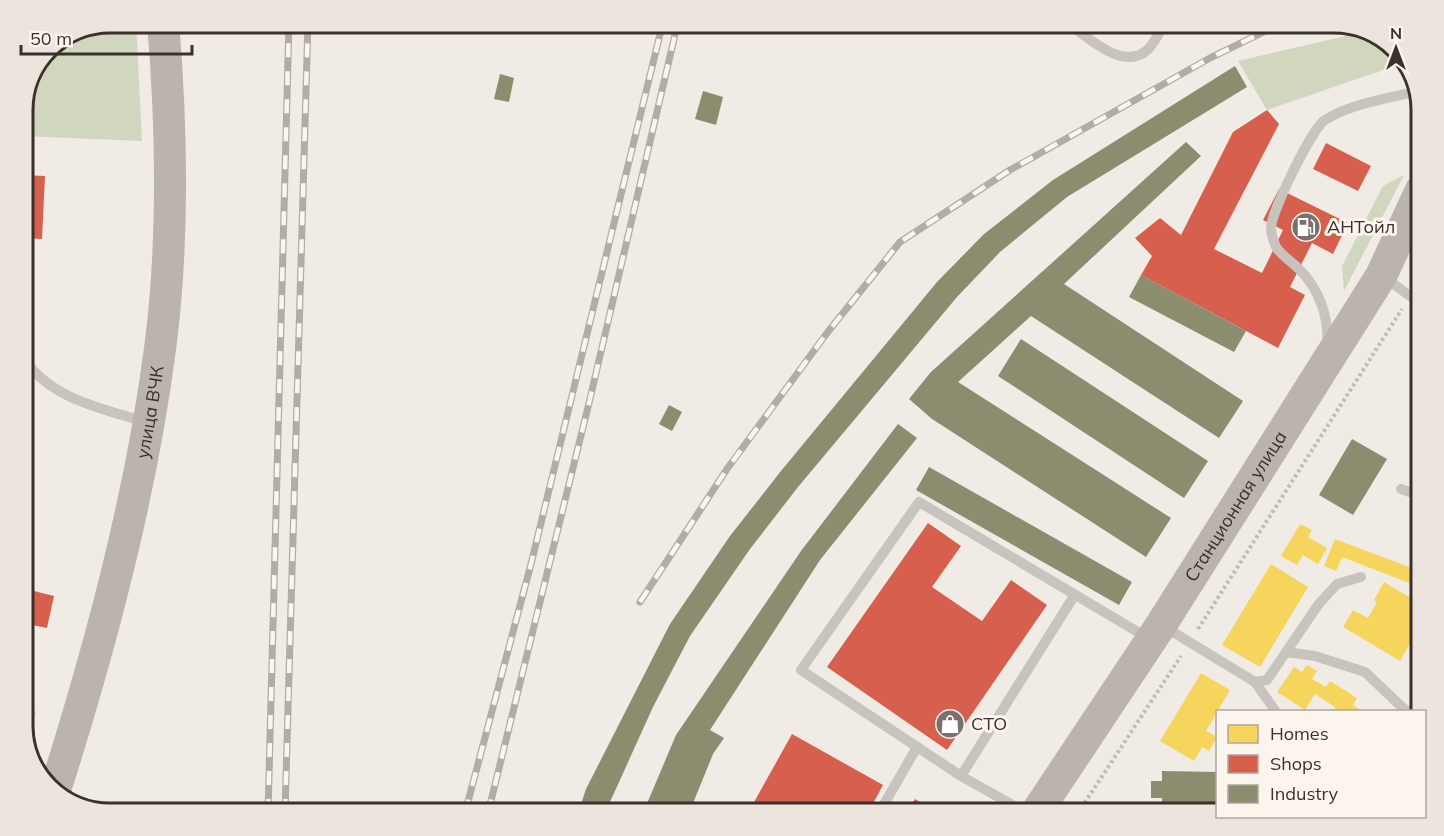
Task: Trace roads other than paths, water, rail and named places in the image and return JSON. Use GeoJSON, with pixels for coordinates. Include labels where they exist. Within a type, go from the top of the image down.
{"type":"FeatureCollection","features":[{"type":"Feature","properties":{"kind":"main road","name":"улица ВЧК"},"geometry":{"type":"LineString","coordinates":[[58,782],[84,699],[129,523],[160,349],[170,233],[163,33]]}},
{"type":"Feature","properties":{"kind":"main road","name":"Станционная улица"},"geometry":{"type":"LineString","coordinates":[[1043,803],[1156,632],[1382,276],[1411,212]]}},
{"type":"Feature","properties":{"kind":"lane"},"geometry":{"type":"LineString","coordinates":[[1082,33],[1116,57],[1137,55],[1147,50],[1158,33]]}},
{"type":"Feature","properties":{"kind":"lane"},"geometry":{"type":"LineString","coordinates":[[1326,363],[1328,328],[1319,295],[1301,271],[1277,249],[1271,228],[1310,135],[1323,121],[1341,111],[1409,93]]}},
{"type":"Feature","properties":{"kind":"lane"},"geometry":{"type":"LineString","coordinates":[[1382,276],[1411,296]]}},
{"type":"Feature","properties":{"kind":"lane"},"geometry":{"type":"LineString","coordinates":[[33,369],[68,398],[147,423]]}},
{"type":"Feature","properties":{"kind":"lane"},"geometry":{"type":"LineString","coordinates":[[1401,489],[1411,492]]}},
{"type":"Feature","properties":{"kind":"lane"},"geometry":{"type":"LineString","coordinates":[[1009,803],[961,776],[801,670],[919,502],[1074,596],[1156,632],[1190,642],[1255,682],[1275,710]]}},
{"type":"Feature","properties":{"kind":"lane"},"geometry":{"type":"LineString","coordinates":[[1255,682],[1267,680],[1318,605],[1337,584],[1361,577]]}},
{"type":"Feature","properties":{"kind":"lane"},"geometry":{"type":"LineString","coordinates":[[961,776],[1074,596]]}},
{"type":"Feature","properties":{"kind":"lane"},"geometry":{"type":"LineString","coordinates":[[1286,652],[1315,656],[1365,672],[1408,710]]}},
{"type":"Feature","properties":{"kind":"lane"},"geometry":{"type":"LineString","coordinates":[[885,803],[917,747]]}},
{"type":"Feature","properties":{"kind":"railway"},"geometry":{"type":"LineString","coordinates":[[268,803],[289,33]]}},
{"type":"Feature","properties":{"kind":"railway"},"geometry":{"type":"LineString","coordinates":[[285,803],[308,33]]}},
{"type":"Feature","properties":{"kind":"railway"},"geometry":{"type":"LineString","coordinates":[[468,803],[531,564],[660,33]]}},
{"type":"Feature","properties":{"kind":"railway"},"geometry":{"type":"LineString","coordinates":[[490,803],[589,403],[675,33]]}},
{"type":"Feature","properties":{"kind":"railway"},"geometry":{"type":"LineString","coordinates":[[640,602],[727,469],[827,333],[900,242],[1010,170],[1210,58],[1261,33]]}},
{"type":"Feature","properties":{"kind":"place","name":"АНТойл"},"geometry":{"type":"Point","coordinates":[1306,227]}},
{"type":"Feature","properties":{"kind":"place","name":"СТО"},"geometry":{"type":"Point","coordinates":[950,724]}}]}
